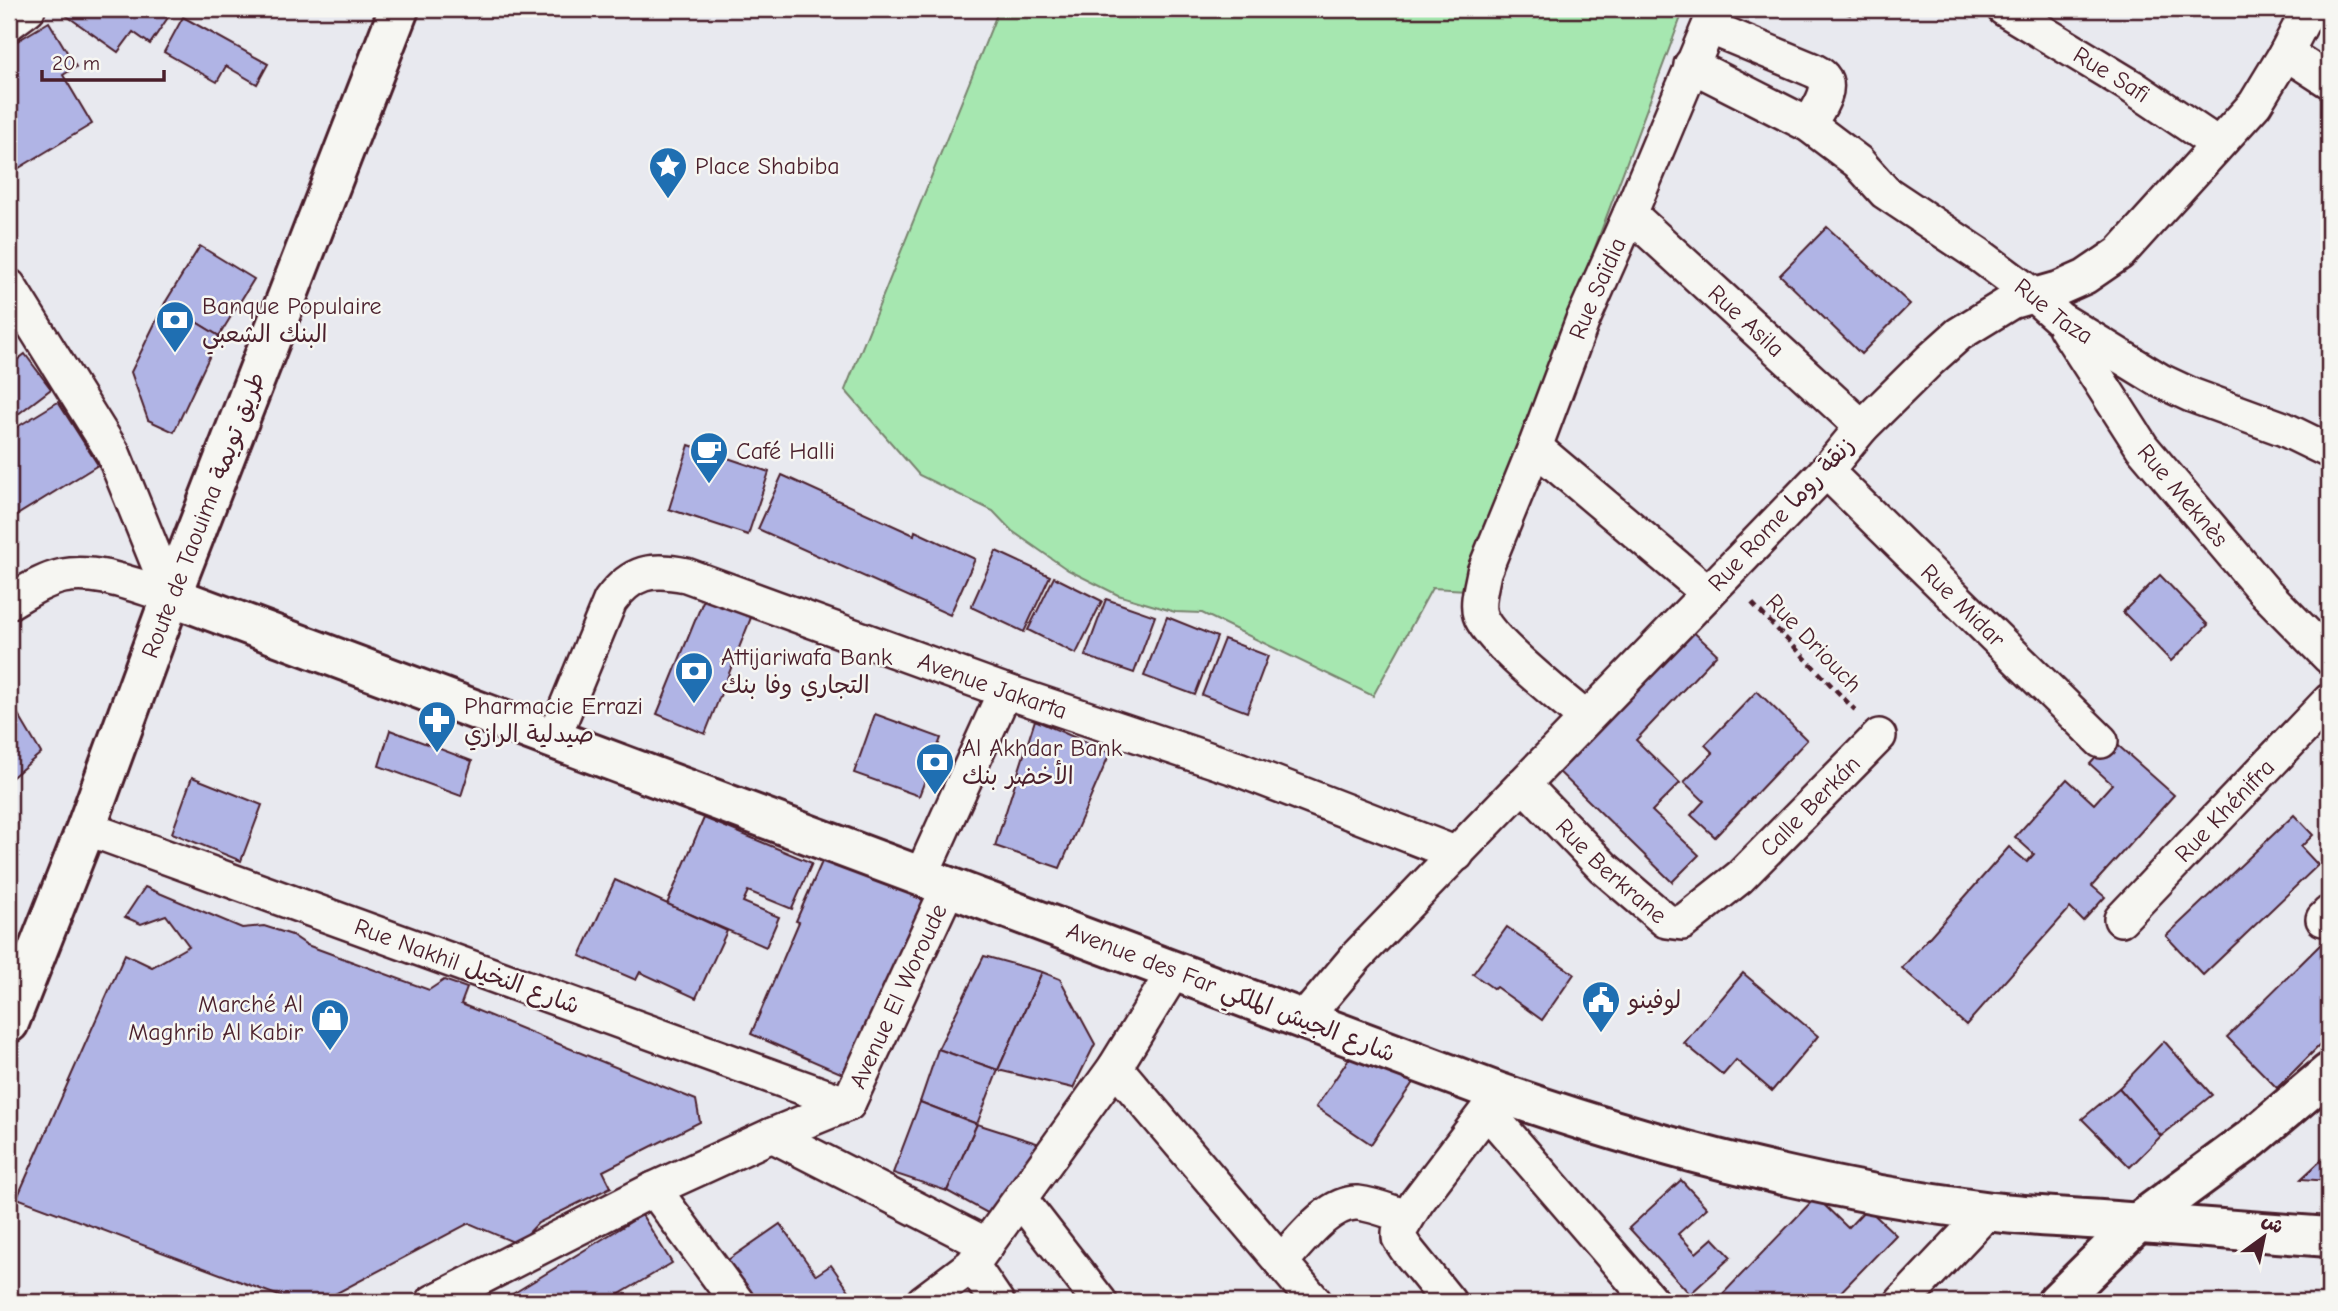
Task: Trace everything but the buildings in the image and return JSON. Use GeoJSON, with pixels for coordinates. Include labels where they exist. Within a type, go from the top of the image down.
{"type":"FeatureCollection","features":[{"type":"Feature","properties":{"kind":"main road","name":"Route de Taouima طريق تويمة"},"geometry":{"type":"LineString","coordinates":[[9,1023],[399,9]]}},
{"type":"Feature","properties":{"kind":"main road","name":"Avenue des Far شارع الجيش الملكي"},"geometry":{"type":"LineString","coordinates":[[171,596],[1304,1019],[1494,1102],[1580,1121],[1741,1167],[1822,1185],[1987,1212],[2329,1237]]}},
{"type":"Feature","properties":{"kind":"main road"},"geometry":{"type":"LineString","coordinates":[[2057,1302],[2137,1223],[2251,1139],[2329,1073]]}},
{"type":"Feature","properties":{"kind":"street"},"geometry":{"type":"LineString","coordinates":[[9,23],[28,9]]}},
{"type":"Feature","properties":{"kind":"street","name":"Rue Safi"},"geometry":{"type":"LineString","coordinates":[[2004,9],[2131,86],[2217,144]]}},
{"type":"Feature","properties":{"kind":"street","name":"Rue Rome زنقة روما"},"geometry":{"type":"LineString","coordinates":[[1304,1019],[1357,956],[1826,471],[1861,427],[1959,334],[2011,302],[2060,288],[2085,277],[2120,253],[2255,104],[2309,9]]}},
{"type":"Feature","properties":{"kind":"street"},"geometry":{"type":"LineString","coordinates":[[1712,18],[1822,76],[1827,85],[1826,92],[1809,125]]}},
{"type":"Feature","properties":{"kind":"street","name":"Rue Saïdia"},"geometry":{"type":"LineString","coordinates":[[1585,718],[1519,661],[1486,626],[1480,615],[1484,572],[1582,322],[1712,18]]}},
{"type":"Feature","properties":{"kind":"street"},"geometry":{"type":"LineString","coordinates":[[2286,53],[2329,81]]}},
{"type":"Feature","properties":{"kind":"street","name":"Rue Taza"},"geometry":{"type":"LineString","coordinates":[[1691,65],[1809,125],[1858,162],[1885,192],[1978,254],[2060,319],[2161,381],[2190,395],[2295,433],[2329,451]]}},
{"type":"Feature","properties":{"kind":"street","name":"Rue Asila"},"geometry":{"type":"LineString","coordinates":[[1630,214],[1861,427]]}},
{"type":"Feature","properties":{"kind":"street"},"geometry":{"type":"LineString","coordinates":[[9,286],[113,453],[171,596]]}},
{"type":"Feature","properties":{"kind":"street","name":"Rue Meknès"},"geometry":{"type":"LineString","coordinates":[[2060,319],[2142,447],[2264,591],[2329,657]]}},
{"type":"Feature","properties":{"kind":"street"},"geometry":{"type":"LineString","coordinates":[[1535,447],[1716,584]]}},
{"type":"Feature","properties":{"kind":"street","name":"Rue Midar"},"geometry":{"type":"LineString","coordinates":[[1826,471],[2101,741]]}},
{"type":"Feature","properties":{"kind":"street","name":"Avenue Jakarta"},"geometry":{"type":"LineString","coordinates":[[553,739],[610,601],[617,591],[632,579],[649,571],[665,571],[686,575],[1006,691],[1238,769],[1457,854]]}},
{"type":"Feature","properties":{"kind":"street"},"geometry":{"type":"LineString","coordinates":[[9,602],[41,584],[64,576],[93,575],[171,596]]}},
{"type":"Feature","properties":{"kind":"street","name":"Avenue El Woroude"},"geometry":{"type":"LineString","coordinates":[[848,1104],[1006,691]]}},
{"type":"Feature","properties":{"kind":"street","name":"Rue Khénifra"},"geometry":{"type":"LineString","coordinates":[[2121,919],[2329,701]]}},
{"type":"Feature","properties":{"kind":"street","name":"Calle Berkán"},"geometry":{"type":"LineString","coordinates":[[1740,877],[1879,736]]}},
{"type":"Feature","properties":{"kind":"street","name":"Rue Berkrane"},"geometry":{"type":"LineString","coordinates":[[1523,784],[1603,867],[1671,923],[1688,920],[1740,877]]}},
{"type":"Feature","properties":{"kind":"street","name":"Rue Nakhil شارع النخيل"},"geometry":{"type":"LineString","coordinates":[[86,828],[848,1104]]}},
{"type":"Feature","properties":{"kind":"street"},"geometry":{"type":"LineString","coordinates":[[923,1302],[980,1255],[1115,1067],[1174,971]]}},
{"type":"Feature","properties":{"kind":"street"},"geometry":{"type":"LineString","coordinates":[[1115,1067],[1315,1302]]}},
{"type":"Feature","properties":{"kind":"street"},"geometry":{"type":"LineString","coordinates":[[1450,1302],[1399,1238],[1400,1227],[1494,1102],[1652,1302]]}},
{"type":"Feature","properties":{"kind":"street"},"geometry":{"type":"LineString","coordinates":[[433,1302],[654,1189],[772,1135],[848,1104]]}},
{"type":"Feature","properties":{"kind":"street"},"geometry":{"type":"LineString","coordinates":[[772,1135],[980,1255],[997,1302]]}},
{"type":"Feature","properties":{"kind":"street"},"geometry":{"type":"LineString","coordinates":[[654,1189],[737,1302]]}},
{"type":"Feature","properties":{"kind":"street"},"geometry":{"type":"LineString","coordinates":[[1021,1200],[1100,1302]]}},
{"type":"Feature","properties":{"kind":"street"},"geometry":{"type":"LineString","coordinates":[[1281,1262],[1314,1227],[1331,1212],[1345,1205],[1359,1203],[1406,1217]]}},
{"type":"Feature","properties":{"kind":"street"},"geometry":{"type":"LineString","coordinates":[[1902,1302],[1987,1212]]}},
{"type":"Feature","properties":{"kind":"path","name":"Rue Driouch"},"geometry":{"type":"LineString","coordinates":[[1716,584],[1879,736]]}},
{"type":"Feature","properties":{"kind":"green space"},"geometry":{"type":"Polygon","coordinates":[[[999,9],[1684,9],[1467,590],[1432,588],[1373,696],[1202,613],[1175,612],[1118,595],[1068,570],[1012,531],[993,511],[919,475],[845,390],[999,9]]]}},
{"type":"Feature","properties":{"kind":"place","name":"Place Shabiba"},"geometry":{"type":"Point","coordinates":[668,200]}},
{"type":"Feature","properties":{"kind":"place","name":"Banque Populaire البنك الشعبي"},"geometry":{"type":"Point","coordinates":[175,354]}},
{"type":"Feature","properties":{"kind":"place","name":"Café Halli"},"geometry":{"type":"Point","coordinates":[709,485]}},
{"type":"Feature","properties":{"kind":"place","name":"Attijariwafa Bank التجاري وفا بنك"},"geometry":{"type":"Point","coordinates":[694,705]}},
{"type":"Feature","properties":{"kind":"place","name":"Pharmacie Errazi صيدلية الرازي"},"geometry":{"type":"Point","coordinates":[437,754]}},
{"type":"Feature","properties":{"kind":"place","name":"Al Akhdar Bank الأخضر بنك"},"geometry":{"type":"Point","coordinates":[935,796]}},
{"type":"Feature","properties":{"kind":"place","name":"لوفينو"},"geometry":{"type":"Point","coordinates":[1601,1034]}},
{"type":"Feature","properties":{"kind":"place","name":"Marché Al Maghrib Al Kabir"},"geometry":{"type":"Point","coordinates":[330,1052]}}]}
